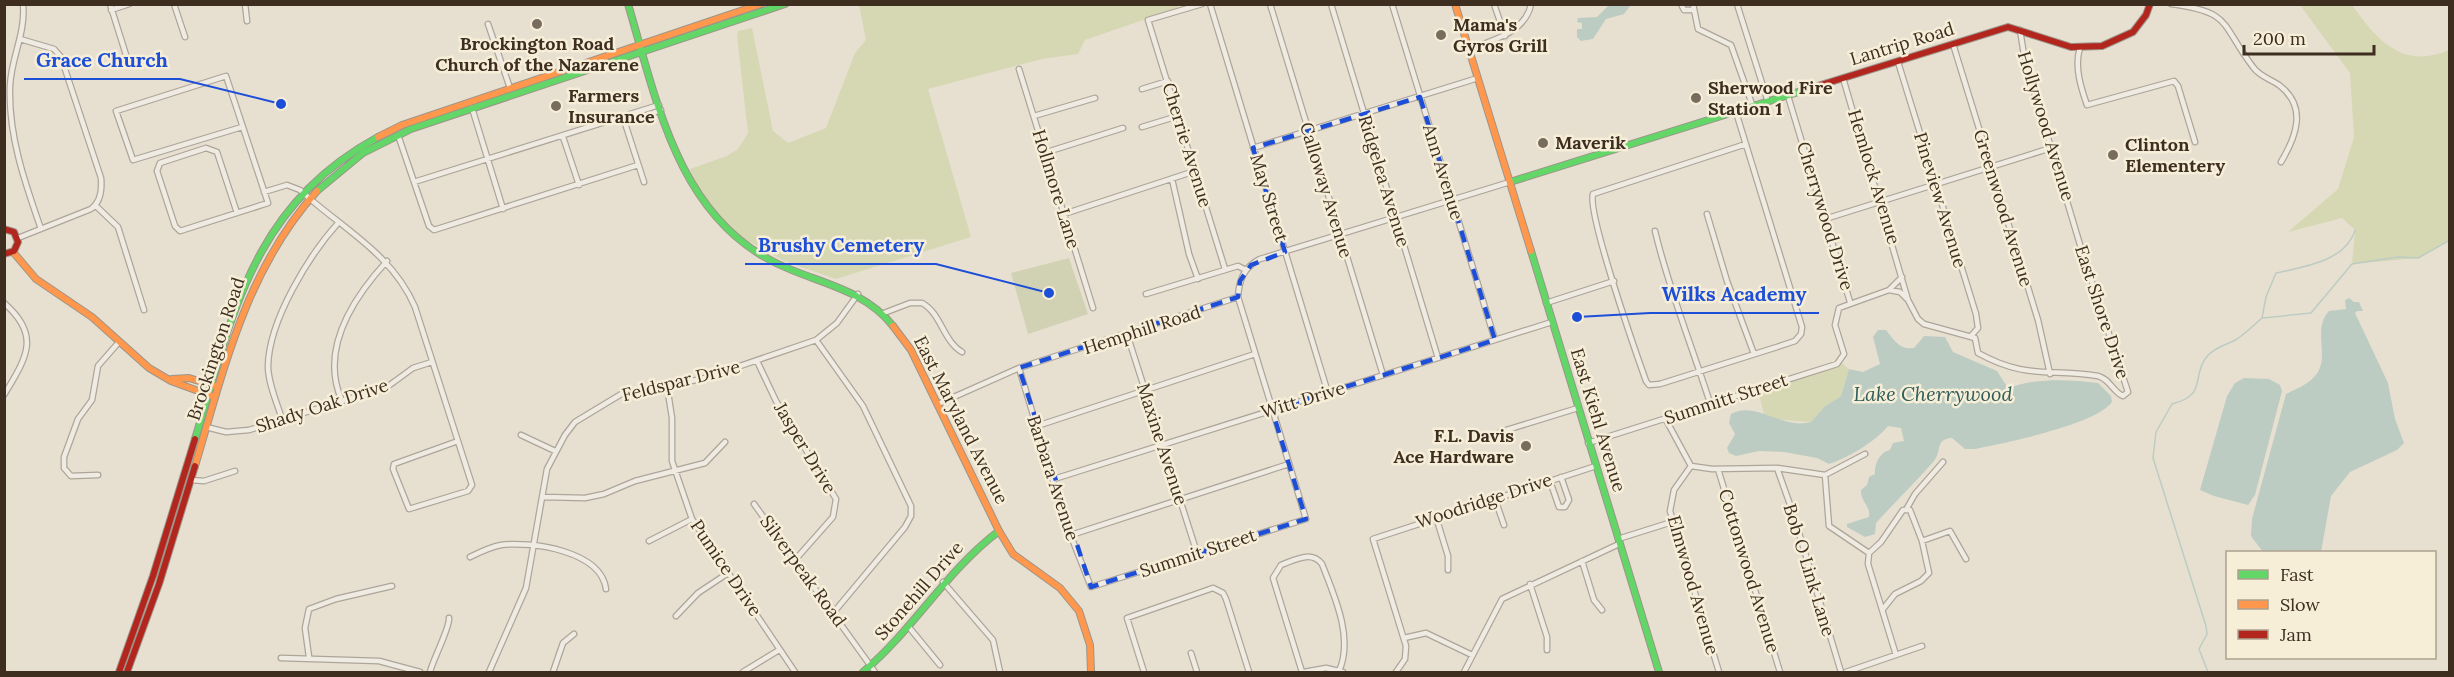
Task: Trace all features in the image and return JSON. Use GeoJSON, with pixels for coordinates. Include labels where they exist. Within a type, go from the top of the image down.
{"type":"FeatureCollection","features":[{"type":"Feature","properties":{"kind":"main road","name":"East Maryland Avenue"},"geometry":{"type":"LineString","coordinates":[[628,4],[660,108],[686,177],[720,224],[744,245],[770,261],[858,294],[896,326],[911,350],[999,531],[1013,554],[1060,588],[1079,611],[1090,645],[1091,672]]}},
{"type":"Feature","properties":{"kind":"main road","name":"Brockington Road"},"geometry":{"type":"LineString","coordinates":[[306,196],[354,160],[398,135],[762,4]]}},
{"type":"Feature","properties":{"kind":"main road","name":"Brockington Road"},"geometry":{"type":"LineString","coordinates":[[119,672],[140,618],[238,321],[259,269],[306,196],[346,156],[387,132],[510,88],[785,4]]}},
{"type":"Feature","properties":{"kind":"main road","name":"East Kiehl Avenue"},"geometry":{"type":"LineString","coordinates":[[1455,4],[1659,672]]}},
{"type":"Feature","properties":{"kind":"main road","name":"Lantrip Road"},"geometry":{"type":"LineString","coordinates":[[1510,182],[2008,27],[2080,48],[2114,42],[2135,32],[2147,15],[2150,4]]}},
{"type":"Feature","properties":{"kind":"main road"},"geometry":{"type":"LineString","coordinates":[[4,229],[11,230],[18,238],[17,247],[13,252],[4,254]]}},
{"type":"Feature","properties":{"kind":"main road"},"geometry":{"type":"LineString","coordinates":[[13,252],[32,278],[83,310],[152,370],[172,379],[181,387],[212,396]]}},
{"type":"Feature","properties":{"kind":"main road"},"geometry":{"type":"LineString","coordinates":[[172,379],[196,380],[215,386]]}},
{"type":"Feature","properties":{"kind":"main road"},"geometry":{"type":"LineString","coordinates":[[194,390],[196,380]]}},
{"type":"Feature","properties":{"kind":"main road","name":"Brockington Road"},"geometry":{"type":"LineString","coordinates":[[127,672],[146,624],[191,480],[212,396]]}},
{"type":"Feature","properties":{"kind":"main road","name":"Stonehill Drive"},"geometry":{"type":"LineString","coordinates":[[863,672],[873,670],[966,555],[999,531]]}},
{"type":"Feature","properties":{"kind":"street"},"geometry":{"type":"LineString","coordinates":[[23,4],[20,39],[12,68],[11,109],[20,168],[41,229]]}},
{"type":"Feature","properties":{"kind":"street"},"geometry":{"type":"LineString","coordinates":[[127,58],[110,7],[129,4]]}},
{"type":"Feature","properties":{"kind":"street"},"geometry":{"type":"LineString","coordinates":[[174,4],[185,38]]}},
{"type":"Feature","properties":{"kind":"street"},"geometry":{"type":"LineString","coordinates":[[245,4],[247,21]]}},
{"type":"Feature","properties":{"kind":"street","name":"Cherrie Avenue"},"geometry":{"type":"LineString","coordinates":[[1202,4],[1149,20],[1225,269]]}},
{"type":"Feature","properties":{"kind":"street","name":"May Street"},"geometry":{"type":"LineString","coordinates":[[1209,4],[1328,393]]}},
{"type":"Feature","properties":{"kind":"street","name":"Calloway Avenue"},"geometry":{"type":"LineString","coordinates":[[1270,4],[1383,375]]}},
{"type":"Feature","properties":{"kind":"street","name":"Ridgelea Avenue"},"geometry":{"type":"LineString","coordinates":[[1330,4],[1438,358]]}},
{"type":"Feature","properties":{"kind":"street","name":"Ann Avenue"},"geometry":{"type":"LineString","coordinates":[[1392,4],[1495,340]]}},
{"type":"Feature","properties":{"kind":"street"},"geometry":{"type":"LineString","coordinates":[[1494,4],[1505,36]]}},
{"type":"Feature","properties":{"kind":"street"},"geometry":{"type":"LineString","coordinates":[[1469,49],[1505,36],[1529,13],[1531,4]]}},
{"type":"Feature","properties":{"kind":"street"},"geometry":{"type":"LineString","coordinates":[[1681,4],[1684,10],[1693,7],[1698,29],[1731,45],[1753,107]]}},
{"type":"Feature","properties":{"kind":"street"},"geometry":{"type":"LineString","coordinates":[[1737,4],[1768,102]]}},
{"type":"Feature","properties":{"kind":"street"},"geometry":{"type":"LineString","coordinates":[[2171,4],[2202,9],[2219,17],[2253,68],[2281,87],[2291,99],[2296,112],[2297,129],[2281,162]]}},
{"type":"Feature","properties":{"kind":"street"},"geometry":{"type":"LineString","coordinates":[[489,24],[510,88]]}},
{"type":"Feature","properties":{"kind":"street","name":"Hollywood Avenue"},"geometry":{"type":"LineString","coordinates":[[2020,30],[2025,60],[2074,221]]}},
{"type":"Feature","properties":{"kind":"street"},"geometry":{"type":"LineString","coordinates":[[18,238],[96,206],[101,192],[101,178],[66,66],[54,49],[20,39]]}},
{"type":"Feature","properties":{"kind":"street","name":"Greenwood Avenue"},"geometry":{"type":"LineString","coordinates":[[1953,44],[2038,320],[2050,374]]}},
{"type":"Feature","properties":{"kind":"street"},"geometry":{"type":"LineString","coordinates":[[2080,48],[2078,55],[2080,84],[2087,105],[2174,81],[2178,86],[2195,142]]}},
{"type":"Feature","properties":{"kind":"street","name":"Pineview Avenue"},"geometry":{"type":"LineString","coordinates":[[1898,62],[1976,314],[1978,328],[1971,336]]}},
{"type":"Feature","properties":{"kind":"street","name":"Hollmore Lane"},"geometry":{"type":"LineString","coordinates":[[1019,69],[1093,308]]}},
{"type":"Feature","properties":{"kind":"street"},"geometry":{"type":"LineString","coordinates":[[237,213],[217,152],[212,148],[206,147],[160,163],[157,171],[175,226],[180,231],[237,213],[268,203],[226,76],[116,111],[133,160],[242,127]]}},
{"type":"Feature","properties":{"kind":"street"},"geometry":{"type":"LineString","coordinates":[[1253,148],[1478,78]]}},
{"type":"Feature","properties":{"kind":"street","name":"Hemlock Avenue"},"geometry":{"type":"LineString","coordinates":[[1843,78],[1903,277]]}},
{"type":"Feature","properties":{"kind":"street"},"geometry":{"type":"LineString","coordinates":[[1142,89],[1168,81]]}},
{"type":"Feature","properties":{"kind":"street","name":"Cherrywood Drive"},"geometry":{"type":"LineString","coordinates":[[1788,96],[1850,302],[1837,311],[1835,325],[1840,339]]}},
{"type":"Feature","properties":{"kind":"street"},"geometry":{"type":"LineString","coordinates":[[1034,116],[1095,98]]}},
{"type":"Feature","properties":{"kind":"street"},"geometry":{"type":"LineString","coordinates":[[472,108],[503,209]]}},
{"type":"Feature","properties":{"kind":"street"},"geometry":{"type":"LineString","coordinates":[[414,182],[660,108]]}},
{"type":"Feature","properties":{"kind":"street"},"geometry":{"type":"LineString","coordinates":[[1736,112],[1746,144],[1801,324],[1802,334],[1795,341],[1656,386],[1647,383],[1614,282],[1591,200],[1593,194],[1746,144]]}},
{"type":"Feature","properties":{"kind":"street"},"geometry":{"type":"LineString","coordinates":[[1142,128],[1178,116]]}},
{"type":"Feature","properties":{"kind":"street"},"geometry":{"type":"LineString","coordinates":[[624,120],[644,182]]}},
{"type":"Feature","properties":{"kind":"street"},"geometry":{"type":"LineString","coordinates":[[1044,153],[1123,128]]}},
{"type":"Feature","properties":{"kind":"street"},"geometry":{"type":"LineString","coordinates":[[398,135],[429,226],[434,230],[638,165]]}},
{"type":"Feature","properties":{"kind":"street"},"geometry":{"type":"LineString","coordinates":[[563,137],[579,185]]}},
{"type":"Feature","properties":{"kind":"street"},"geometry":{"type":"LineString","coordinates":[[1825,219],[2051,148]]}},
{"type":"Feature","properties":{"kind":"street"},"geometry":{"type":"LineString","coordinates":[[1064,214],[1195,171]]}},
{"type":"Feature","properties":{"kind":"street"},"geometry":{"type":"LineString","coordinates":[[1172,179],[1189,254],[1198,279]]}},
{"type":"Feature","properties":{"kind":"street"},"geometry":{"type":"LineString","coordinates":[[1071,535],[1289,464],[1238,297],[1240,281],[1246,270],[1260,259],[1510,182]]}},
{"type":"Feature","properties":{"kind":"street"},"geometry":{"type":"LineString","coordinates":[[264,192],[287,185],[306,196],[387,261],[410,295],[445,401],[458,441],[472,485],[468,491],[409,509],[393,469],[394,464],[458,441]]}},
{"type":"Feature","properties":{"kind":"street"},"geometry":{"type":"LineString","coordinates":[[96,206],[118,227],[144,310]]}},
{"type":"Feature","properties":{"kind":"street"},"geometry":{"type":"LineString","coordinates":[[1707,214],[1727,281],[1754,354]]}},
{"type":"Feature","properties":{"kind":"street","name":"East Shore Drive"},"geometry":{"type":"LineString","coordinates":[[1971,336],[1976,341],[1978,353],[2018,371],[2100,377],[2121,396],[2128,392],[2074,221]]}},
{"type":"Feature","properties":{"kind":"street"},"geometry":{"type":"LineString","coordinates":[[282,419],[268,373],[272,345],[285,306],[302,272],[339,222]]}},
{"type":"Feature","properties":{"kind":"street"},"geometry":{"type":"LineString","coordinates":[[1655,231],[1674,300],[1688,330],[1710,403]]}},
{"type":"Feature","properties":{"kind":"street"},"geometry":{"type":"LineString","coordinates":[[342,401],[333,372],[336,349],[359,297],[387,261]]}},
{"type":"Feature","properties":{"kind":"street"},"geometry":{"type":"LineString","coordinates":[[1146,294],[1225,269],[1238,266],[1246,270]]}},
{"type":"Feature","properties":{"kind":"street"},"geometry":{"type":"LineString","coordinates":[[1903,277],[1908,300],[1918,319],[1924,324],[1971,336]]}},
{"type":"Feature","properties":{"kind":"street"},"geometry":{"type":"LineString","coordinates":[[1850,302],[1889,290],[1903,277]]}},
{"type":"Feature","properties":{"kind":"street"},"geometry":{"type":"LineString","coordinates":[[1546,303],[1614,282]]}},
{"type":"Feature","properties":{"kind":"street"},"geometry":{"type":"LineString","coordinates":[[1889,290],[1900,292],[1908,300]]}},
{"type":"Feature","properties":{"kind":"street","name":"Feldspar Drive"},"geometry":{"type":"LineString","coordinates":[[489,672],[524,596],[544,496],[547,469],[555,452],[575,422],[606,401],[623,393],[702,379],[816,340],[837,323],[858,294]]}},
{"type":"Feature","properties":{"kind":"street","name":"Hemphill Road"},"geometry":{"type":"LineString","coordinates":[[938,404],[1019,368],[1238,297]]}},
{"type":"Feature","properties":{"kind":"street"},"geometry":{"type":"LineString","coordinates":[[4,303],[20,317],[27,335],[27,356],[4,394]]}},
{"type":"Feature","properties":{"kind":"street"},"geometry":{"type":"LineString","coordinates":[[884,314],[910,303],[922,303],[932,312],[952,346],[962,352]]}},
{"type":"Feature","properties":{"kind":"street","name":"Witt Drive"},"geometry":{"type":"LineString","coordinates":[[1054,479],[1552,322]]}},
{"type":"Feature","properties":{"kind":"street","name":"Maxine Avenue"},"geometry":{"type":"LineString","coordinates":[[1127,334],[1197,554]]}},
{"type":"Feature","properties":{"kind":"street","name":"Summitt Street"},"geometry":{"type":"LineString","coordinates":[[1588,443],[1837,364],[1844,354],[1840,339]]}},
{"type":"Feature","properties":{"kind":"street"},"geometry":{"type":"LineString","coordinates":[[816,340],[862,406],[911,506],[911,516],[905,527],[834,612]]}},
{"type":"Feature","properties":{"kind":"street"},"geometry":{"type":"LineString","coordinates":[[98,475],[71,476],[64,468],[64,457],[78,419],[92,400],[98,366],[119,342]]}},
{"type":"Feature","properties":{"kind":"street"},"geometry":{"type":"LineString","coordinates":[[1037,426],[1255,354]]}},
{"type":"Feature","properties":{"kind":"street","name":"Shady Oak Drive"},"geometry":{"type":"LineString","coordinates":[[206,427],[226,432],[241,432],[387,387],[413,368],[432,362]]}},
{"type":"Feature","properties":{"kind":"street","name":"Jasper Drive"},"geometry":{"type":"LineString","coordinates":[[757,362],[776,401],[836,498],[836,509],[830,522],[795,560]]}},
{"type":"Feature","properties":{"kind":"street","name":"Barbara Avenue"},"geometry":{"type":"LineString","coordinates":[[1019,368],[1071,535],[1090,587]]}},
{"type":"Feature","properties":{"kind":"street","name":"Pumice Drive"},"geometry":{"type":"LineString","coordinates":[[667,386],[674,471],[692,519],[795,672]]}},
{"type":"Feature","properties":{"kind":"street"},"geometry":{"type":"LineString","coordinates":[[1500,432],[1578,408]]}},
{"type":"Feature","properties":{"kind":"street"},"geometry":{"type":"LineString","coordinates":[[1665,418],[1691,466],[1718,469],[1776,468],[1825,476],[1864,454]]}},
{"type":"Feature","properties":{"kind":"street"},"geometry":{"type":"LineString","coordinates":[[521,435],[555,452]]}},
{"type":"Feature","properties":{"kind":"street"},"geometry":{"type":"LineString","coordinates":[[544,496],[585,498],[705,463],[725,442]]}},
{"type":"Feature","properties":{"kind":"street"},"geometry":{"type":"LineString","coordinates":[[1896,655],[1868,564],[1869,553],[1881,542],[1915,494],[1942,462]]}},
{"type":"Feature","properties":{"kind":"street","name":"Summit Street"},"geometry":{"type":"LineString","coordinates":[[1090,587],[1306,519],[1289,464]]}},
{"type":"Feature","properties":{"kind":"street","name":"Woodridge Drive"},"geometry":{"type":"LineString","coordinates":[[1404,638],[1373,539],[1596,466]]}},
{"type":"Feature","properties":{"kind":"street","name":"Elmwood Avenue"},"geometry":{"type":"LineString","coordinates":[[1691,466],[1674,490],[1670,511],[1719,672]]}},
{"type":"Feature","properties":{"kind":"street","name":"Bob O Link Lane"},"geometry":{"type":"LineString","coordinates":[[1776,468],[1793,513],[1840,672]]}},
{"type":"Feature","properties":{"kind":"street","name":"Cottonwood Avenue"},"geometry":{"type":"LineString","coordinates":[[1718,469],[1780,672]]}},
{"type":"Feature","properties":{"kind":"street"},"geometry":{"type":"LineString","coordinates":[[191,480],[204,481],[235,471]]}},
{"type":"Feature","properties":{"kind":"street"},"geometry":{"type":"LineString","coordinates":[[1825,476],[1829,526],[1869,553]]}},
{"type":"Feature","properties":{"kind":"street"},"geometry":{"type":"LineString","coordinates":[[1550,481],[1559,507],[1565,507],[1569,500],[1561,477]]}},
{"type":"Feature","properties":{"kind":"street"},"geometry":{"type":"LineString","coordinates":[[1495,498],[1504,525]]}},
{"type":"Feature","properties":{"kind":"street","name":"Silverpeak Road"},"geometry":{"type":"LineString","coordinates":[[754,504],[834,612],[873,670]]}},
{"type":"Feature","properties":{"kind":"street"},"geometry":{"type":"LineString","coordinates":[[1883,609],[1895,594],[1921,581],[1929,573],[1922,541],[1912,513],[1907,508]]}},
{"type":"Feature","properties":{"kind":"street"},"geometry":{"type":"LineString","coordinates":[[1436,517],[1448,556],[1448,570]]}},
{"type":"Feature","properties":{"kind":"street"},"geometry":{"type":"LineString","coordinates":[[649,541],[692,519]]}},
{"type":"Feature","properties":{"kind":"street"},"geometry":{"type":"LineString","coordinates":[[1464,672],[1502,599],[1619,542],[1672,522]]}},
{"type":"Feature","properties":{"kind":"street"},"geometry":{"type":"LineString","coordinates":[[1922,541],[1950,531],[1966,559]]}},
{"type":"Feature","properties":{"kind":"street"},"geometry":{"type":"LineString","coordinates":[[470,557],[504,545],[569,552],[579,556],[605,582],[606,589]]}},
{"type":"Feature","properties":{"kind":"street"},"geometry":{"type":"LineString","coordinates":[[1308,556],[1317,558],[1322,564],[1344,634],[1341,672],[1318,668],[1303,672],[1273,578],[1281,565],[1308,556]]}},
{"type":"Feature","properties":{"kind":"street"},"geometry":{"type":"LineString","coordinates":[[1582,561],[1594,600],[1602,610]]}},
{"type":"Feature","properties":{"kind":"street"},"geometry":{"type":"LineString","coordinates":[[676,616],[698,593],[728,573]]}},
{"type":"Feature","properties":{"kind":"street"},"geometry":{"type":"LineString","coordinates":[[943,582],[993,640],[1000,672]]}},
{"type":"Feature","properties":{"kind":"street"},"geometry":{"type":"LineString","coordinates":[[1530,584],[1547,638],[1547,650]]}},
{"type":"Feature","properties":{"kind":"street"},"geometry":{"type":"LineString","coordinates":[[309,657],[305,628],[309,609],[327,602],[392,586]]}},
{"type":"Feature","properties":{"kind":"street"},"geometry":{"type":"LineString","coordinates":[[1144,672],[1127,618],[1213,588],[1223,593],[1226,599],[1249,672]]}},
{"type":"Feature","properties":{"kind":"street"},"geometry":{"type":"LineString","coordinates":[[429,672],[440,642],[450,625],[449,618]]}},
{"type":"Feature","properties":{"kind":"street"},"geometry":{"type":"LineString","coordinates":[[908,626],[940,665]]}},
{"type":"Feature","properties":{"kind":"street"},"geometry":{"type":"LineString","coordinates":[[1396,672],[1406,656],[1404,638],[1426,633],[1472,655]]}},
{"type":"Feature","properties":{"kind":"street"},"geometry":{"type":"LineString","coordinates":[[553,672],[563,643],[574,634]]}},
{"type":"Feature","properties":{"kind":"street"},"geometry":{"type":"LineString","coordinates":[[1846,672],[1923,646]]}},
{"type":"Feature","properties":{"kind":"street"},"geometry":{"type":"LineString","coordinates":[[743,672],[779,650]]}},
{"type":"Feature","properties":{"kind":"street"},"geometry":{"type":"LineString","coordinates":[[1191,654],[1197,672]]}},
{"type":"Feature","properties":{"kind":"street"},"geometry":{"type":"LineString","coordinates":[[281,658],[309,657],[379,661],[420,672]]}},
{"type":"Feature","properties":{"kind":"highlighted area"},"geometry":{"type":"Polygon","coordinates":[[[1420,97],[1495,340],[1272,410],[1306,519],[1091,587],[1019,368],[1238,297],[1240,281],[1251,265],[1285,252],[1253,148],[1420,97]]]}},
{"type":"Feature","properties":{"kind":"green space"},"geometry":{"type":"Polygon","coordinates":[[[859,5],[1177,5],[1178,8],[1085,40],[1078,54],[1042,59],[928,89],[971,237],[836,279],[784,261],[745,239],[725,223],[694,181],[690,169],[727,156],[738,149],[748,133],[738,31],[752,28],[773,131],[788,143],[826,128],[855,53],[866,40],[859,5]]]}},
{"type":"Feature","properties":{"kind":"green space"},"geometry":{"type":"Polygon","coordinates":[[[2300,5],[2352,5],[2381,40],[2404,54],[2432,55],[2449,50],[2449,240],[2418,258],[2352,264],[2355,230],[2342,218],[2288,232],[2338,189],[2354,137],[2350,73],[2300,5]]]}},
{"type":"Feature","properties":{"kind":"green space"},"geometry":{"type":"Polygon","coordinates":[[[1069,258],[1088,314],[1028,334],[1011,273],[1069,258]]]}},
{"type":"Feature","properties":{"kind":"green space"},"geometry":{"type":"Polygon","coordinates":[[[1840,362],[1849,369],[1841,396],[1824,407],[1811,422],[1773,419],[1764,415],[1758,389],[1840,362]]]}},
{"type":"Feature","properties":{"kind":"water"},"geometry":{"type":"Polygon","coordinates":[[[1610,4],[1631,5],[1624,14],[1606,19],[1593,39],[1581,41],[1577,37],[1577,29],[1582,29],[1582,23],[1577,22],[1578,18],[1597,17],[1610,4]]]}},
{"type":"Feature","properties":{"kind":"water"},"geometry":{"type":"Polygon","coordinates":[[[2349,298],[2354,302],[2359,302],[2363,311],[2355,313],[2388,383],[2395,419],[2404,443],[2397,450],[2350,472],[2331,496],[2321,551],[2262,551],[2251,536],[2252,519],[2286,394],[2308,382],[2319,370],[2324,319],[2329,311],[2346,309],[2345,300],[2349,298]]]}},
{"type":"Feature","properties":{"kind":"water","name":"Lake Cherrywood"},"geometry":{"type":"Polygon","coordinates":[[[1878,330],[1886,330],[1898,344],[1905,348],[1914,348],[1924,336],[1945,337],[1953,352],[1997,371],[2008,388],[2030,382],[2052,380],[2098,383],[2111,396],[2112,402],[2088,418],[2048,432],[2005,443],[1965,449],[1952,438],[1943,441],[1934,461],[1876,523],[1875,534],[1865,537],[1847,527],[1847,524],[1869,517],[1861,490],[1867,485],[1869,477],[1875,474],[1881,456],[1890,450],[1893,443],[1904,441],[1901,428],[1888,426],[1861,448],[1829,464],[1817,458],[1784,452],[1759,451],[1736,456],[1729,453],[1727,448],[1735,434],[1729,423],[1731,414],[1750,410],[1790,422],[1811,422],[1824,407],[1841,396],[1849,369],[1863,372],[1880,364],[1873,337],[1878,330]]]}},
{"type":"Feature","properties":{"kind":"water"},"geometry":{"type":"Polygon","coordinates":[[[2244,378],[2269,379],[2280,385],[2282,391],[2255,495],[2248,505],[2200,490],[2227,396],[2235,383],[2244,378]]]}},
{"type":"Feature","properties":{"kind":"waterway"},"geometry":{"type":"LineString","coordinates":[[2208,672],[2199,649],[2207,634],[2206,626],[2153,458],[2156,432],[2172,404],[2190,396],[2194,391],[2201,366],[2208,355],[2237,339],[2262,318],[2266,297],[2276,273],[2311,265],[2333,256],[2350,241],[2355,230]]}},
{"type":"Feature","properties":{"kind":"waterway"},"geometry":{"type":"LineString","coordinates":[[2263,318],[2311,313],[2352,264],[2398,257],[2418,258],[2450,240]]}},
{"type":"Feature","properties":{"kind":"traffic: fast"},"geometry":{"type":"LineString","coordinates":[[628,4],[649,77],[675,150],[693,184],[714,215],[741,241],[774,262],[853,294],[881,313],[893,326]]}},
{"type":"Feature","properties":{"kind":"traffic: fast"},"geometry":{"type":"LineString","coordinates":[[317,191],[363,153],[411,129],[785,4]]}},
{"type":"Feature","properties":{"kind":"traffic: fast"},"geometry":{"type":"LineString","coordinates":[[1510,182],[1811,88]]}},
{"type":"Feature","properties":{"kind":"traffic: fast"},"geometry":{"type":"LineString","coordinates":[[195,439],[236,307],[254,267],[275,230],[302,196],[336,165],[378,137]]}},
{"type":"Feature","properties":{"kind":"traffic: fast"},"geometry":{"type":"LineString","coordinates":[[1531,251],[1659,672]]}},
{"type":"Feature","properties":{"kind":"traffic: fast"},"geometry":{"type":"LineString","coordinates":[[863,672],[898,637],[963,564],[999,531]]}},
{"type":"Feature","properties":{"kind":"traffic: slow"},"geometry":{"type":"LineString","coordinates":[[378,137],[402,125],[761,4]]}},
{"type":"Feature","properties":{"kind":"traffic: slow"},"geometry":{"type":"LineString","coordinates":[[1455,4],[1531,251]]}},
{"type":"Feature","properties":{"kind":"traffic: slow"},"geometry":{"type":"LineString","coordinates":[[195,466],[228,356],[255,286],[272,253],[293,221],[317,191]]}},
{"type":"Feature","properties":{"kind":"traffic: slow"},"geometry":{"type":"LineString","coordinates":[[13,252],[36,279],[92,317],[149,368],[171,381],[212,396]]}},
{"type":"Feature","properties":{"kind":"traffic: slow"},"geometry":{"type":"LineString","coordinates":[[893,326],[911,350],[999,531],[1013,554],[1060,588],[1079,611],[1090,645],[1091,672]]}},
{"type":"Feature","properties":{"kind":"traffic: slow"},"geometry":{"type":"LineString","coordinates":[[172,379],[189,378],[215,386]]}},
{"type":"Feature","properties":{"kind":"traffic: jam"},"geometry":{"type":"LineString","coordinates":[[1811,88],[2008,27],[2071,47],[2102,46],[2133,32],[2146,15],[2150,4]]}},
{"type":"Feature","properties":{"kind":"traffic: jam"},"geometry":{"type":"LineString","coordinates":[[4,229],[14,232],[18,242],[14,251],[4,254]]}},
{"type":"Feature","properties":{"kind":"traffic: jam"},"geometry":{"type":"LineString","coordinates":[[119,672],[153,576],[195,439]]}},
{"type":"Feature","properties":{"kind":"traffic: jam"},"geometry":{"type":"LineString","coordinates":[[127,672],[159,584],[195,466]]}},
{"type":"Feature","properties":{"kind":"place","name":"Brockington Road Church of the Nazarene"},"geometry":{"type":"Point","coordinates":[537,24]}},
{"type":"Feature","properties":{"kind":"place","name":"Mama's Gyros Grill"},"geometry":{"type":"Point","coordinates":[1441,35]}},
{"type":"Feature","properties":{"kind":"place","name":"Sherwood Fire Station 1"},"geometry":{"type":"Point","coordinates":[1696,98]}},
{"type":"Feature","properties":{"kind":"place","name":"Grace Church"},"geometry":{"type":"Point","coordinates":[281,104]}},
{"type":"Feature","properties":{"kind":"place","name":"Farmers Insurance"},"geometry":{"type":"Point","coordinates":[556,106]}},
{"type":"Feature","properties":{"kind":"place","name":"Maverik"},"geometry":{"type":"Point","coordinates":[1543,143]}},
{"type":"Feature","properties":{"kind":"place","name":"Clinton Elementery"},"geometry":{"type":"Point","coordinates":[2113,155]}},
{"type":"Feature","properties":{"kind":"place","name":"Brushy Cemetery"},"geometry":{"type":"Point","coordinates":[1049,293]}},
{"type":"Feature","properties":{"kind":"place","name":"Wilks Academy"},"geometry":{"type":"Point","coordinates":[1577,317]}},
{"type":"Feature","properties":{"kind":"place","name":"F.L. Davis Ace Hardware"},"geometry":{"type":"Point","coordinates":[1526,446]}}]}
